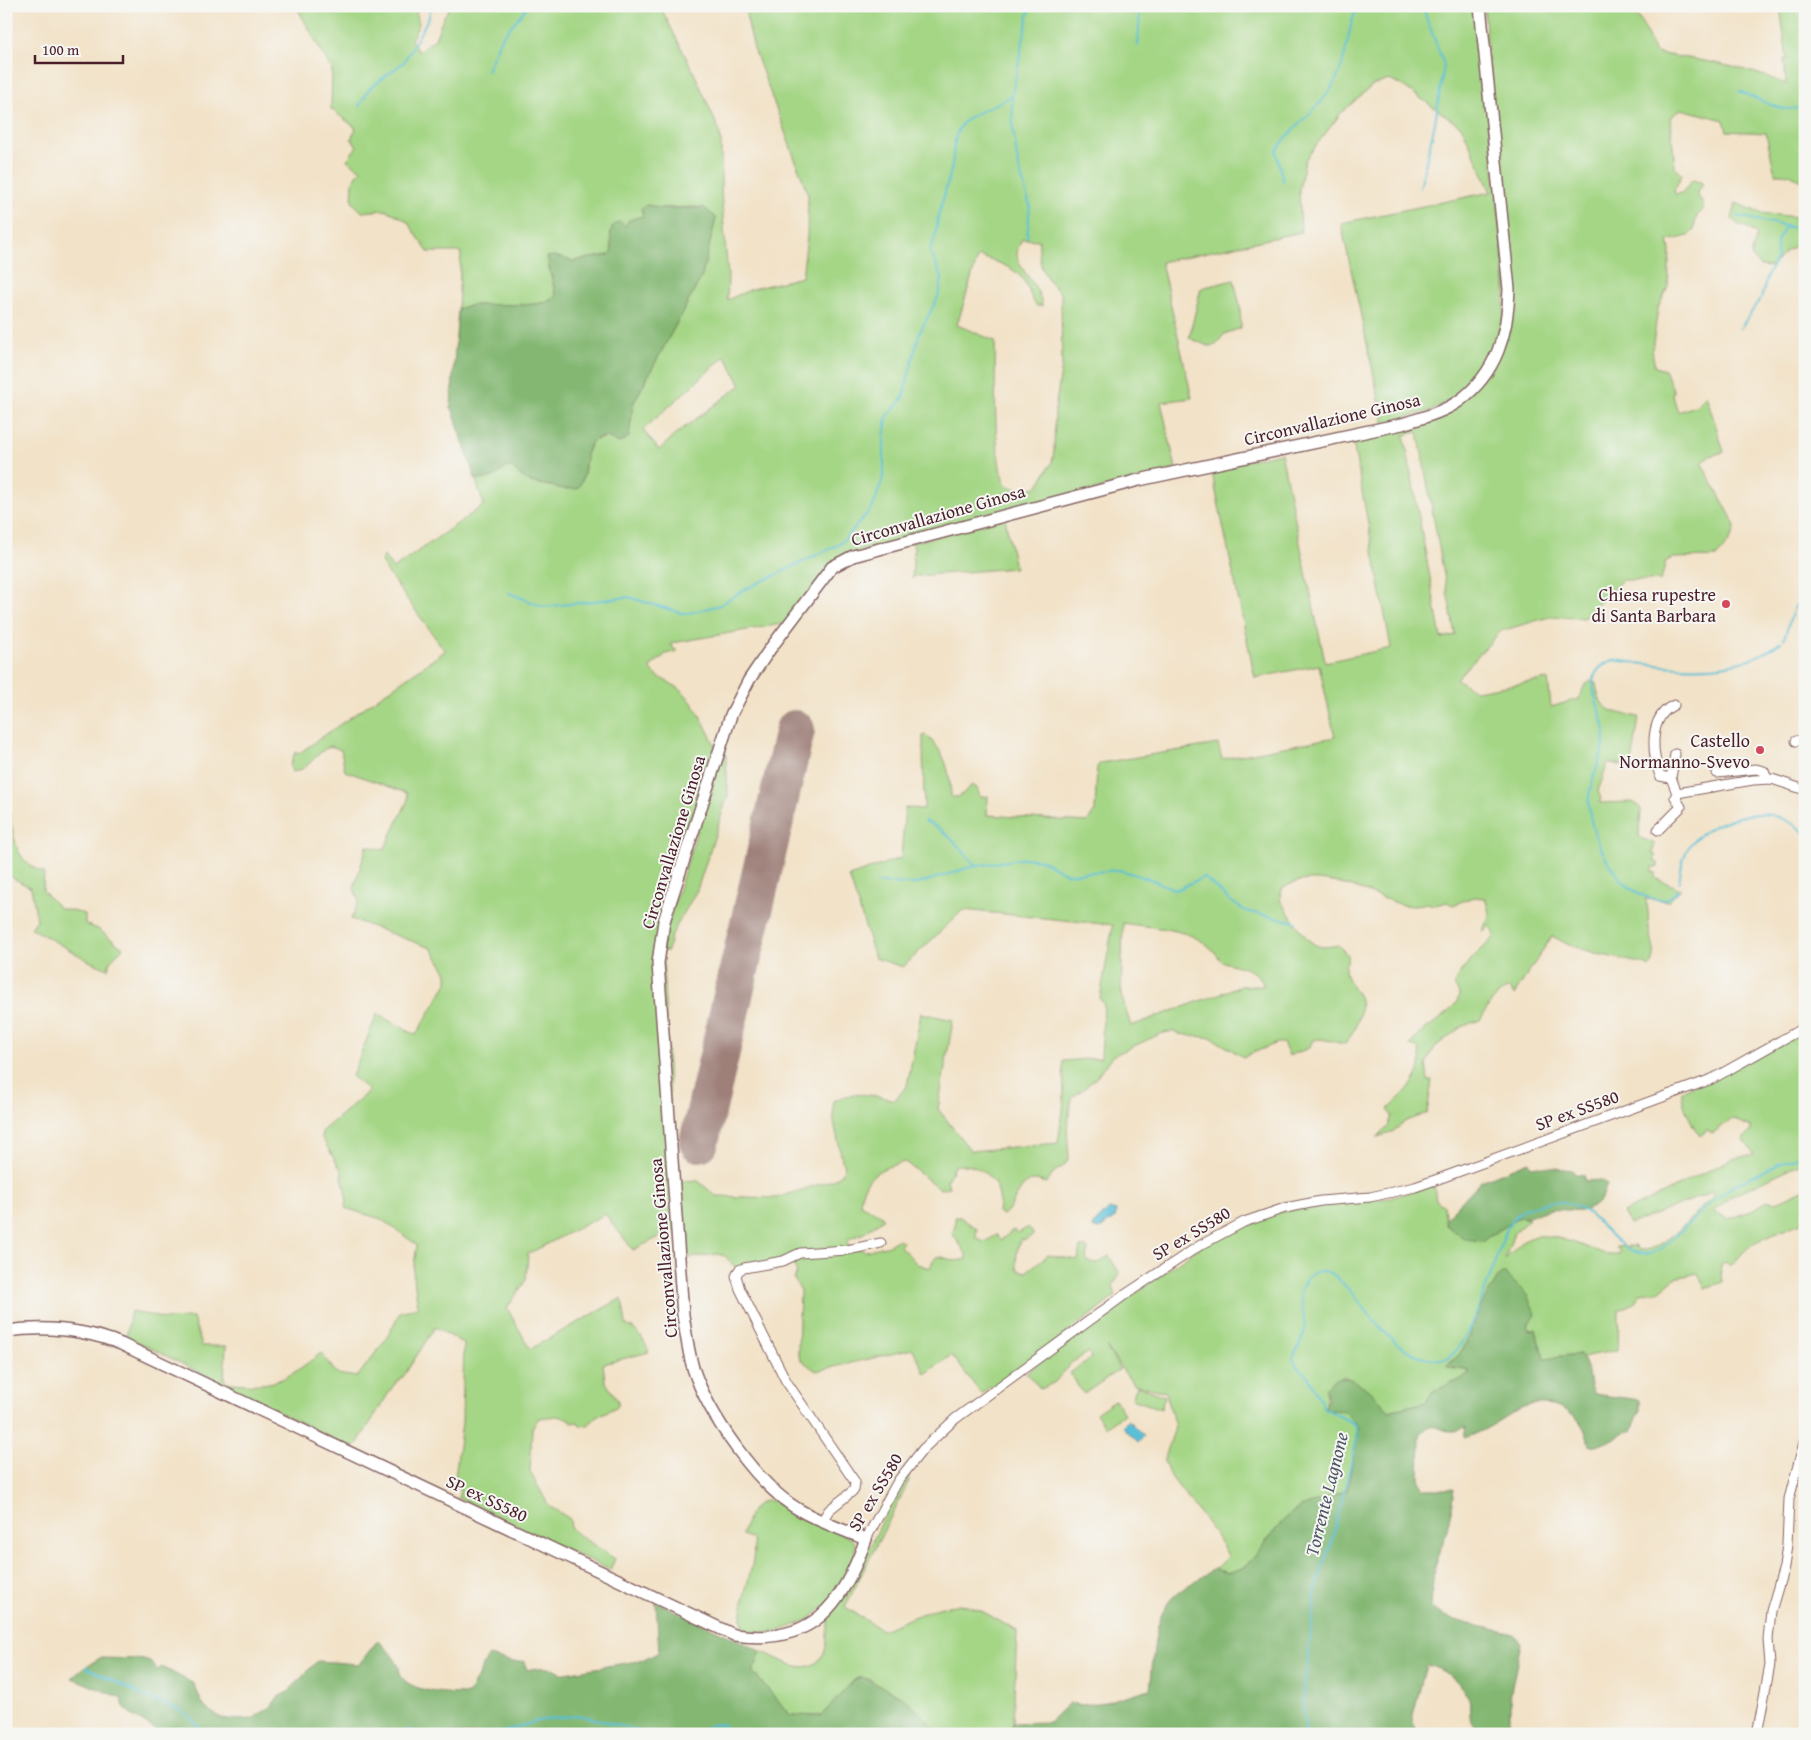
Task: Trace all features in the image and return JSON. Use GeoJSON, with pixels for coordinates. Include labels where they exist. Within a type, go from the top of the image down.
{"type":"FeatureCollection","features":[{"type":"Feature","properties":{"kind":"main road","name":"Circonvallazione Ginosa"},"geometry":{"type":"LineString","coordinates":[[866,1539],[801,1512],[776,1492],[746,1460],[715,1419],[693,1368],[683,1315],[658,963],[664,921],[731,715],[754,672],[832,567],[853,556],[1139,480],[1402,424],[1433,414],[1459,401],[1491,364],[1504,339],[1508,315],[1508,286],[1480,6]]}},
{"type":"Feature","properties":{"kind":"main road","name":"SP ex SS580"},"geometry":{"type":"LineString","coordinates":[[6,1331],[27,1328],[72,1330],[121,1344],[734,1635],[769,1638],[789,1634],[823,1615],[844,1588],[866,1539]]}},
{"type":"Feature","properties":{"kind":"street"},"geometry":{"type":"LineString","coordinates":[[1671,778],[1660,776],[1654,750],[1655,728],[1663,713],[1674,705]]}},
{"type":"Feature","properties":{"kind":"street"},"geometry":{"type":"LineString","coordinates":[[1658,830],[1681,808],[1675,797],[1677,793],[1671,778],[1675,754]]}},
{"type":"Feature","properties":{"kind":"street"},"geometry":{"type":"LineString","coordinates":[[1717,773],[1756,769],[1764,771],[1767,779]]}},
{"type":"Feature","properties":{"kind":"street"},"geometry":{"type":"LineString","coordinates":[[1677,793],[1767,779],[1805,790]]}},
{"type":"Feature","properties":{"kind":"street","name":"SP ex SS580"},"geometry":{"type":"LineString","coordinates":[[866,1539],[898,1481],[923,1449],[955,1418],[1123,1296],[1199,1246],[1244,1222],[1285,1208],[1321,1201],[1370,1197],[1416,1187],[1441,1178],[1712,1079],[1805,1027]]}},
{"type":"Feature","properties":{"kind":"street"},"geometry":{"type":"LineString","coordinates":[[822,1521],[829,1510],[854,1490],[855,1482],[786,1380],[740,1289],[736,1276],[739,1270],[744,1268],[782,1261],[800,1253],[847,1250],[881,1243]]}},
{"type":"Feature","properties":{"kind":"street"},"geometry":{"type":"LineString","coordinates":[[1757,1734],[1770,1665],[1768,1639],[1771,1611],[1784,1567],[1787,1545],[1789,1499],[1805,1439]]}},
{"type":"Feature","properties":{"kind":"green space"},"geometry":{"type":"Polygon","coordinates":[[[296,6],[415,6],[419,24],[411,40],[418,52],[435,39],[444,16],[449,9],[448,6],[660,6],[697,79],[719,130],[721,141],[721,191],[728,277],[727,300],[752,289],[802,277],[807,237],[808,194],[754,49],[744,6],[1478,6],[1505,281],[1504,324],[1488,363],[1464,391],[1431,411],[1384,423],[1341,223],[1491,192],[1462,127],[1403,86],[1389,80],[1373,85],[1341,113],[1305,160],[1299,190],[1301,232],[1161,262],[1192,398],[1161,402],[1176,469],[847,555],[788,623],[672,643],[671,646],[677,651],[666,654],[650,667],[655,674],[677,687],[687,696],[701,717],[716,747],[661,924],[676,1229],[633,1250],[605,1214],[528,1254],[526,1280],[507,1308],[530,1349],[622,1298],[626,1325],[640,1336],[649,1352],[603,1364],[605,1381],[618,1401],[618,1406],[598,1416],[588,1425],[581,1426],[578,1422],[572,1423],[570,1419],[557,1416],[539,1418],[532,1428],[530,1472],[549,1506],[570,1519],[571,1528],[577,1534],[615,1559],[610,1570],[458,1498],[460,1490],[455,1478],[462,1422],[464,1344],[435,1327],[403,1377],[393,1386],[354,1449],[126,1336],[131,1311],[165,1319],[193,1318],[202,1346],[226,1346],[224,1380],[226,1382],[256,1384],[278,1381],[321,1353],[337,1374],[357,1377],[387,1338],[400,1312],[418,1307],[413,1271],[417,1245],[381,1219],[345,1208],[347,1201],[341,1170],[322,1138],[322,1131],[369,1091],[352,1076],[377,1014],[416,1035],[447,983],[447,973],[431,948],[351,919],[359,901],[354,888],[367,846],[384,850],[408,800],[407,793],[345,771],[341,750],[331,746],[298,771],[292,772],[290,766],[295,752],[298,754],[445,651],[386,570],[381,559],[384,556],[393,569],[484,505],[475,478],[487,478],[496,475],[505,467],[512,467],[527,481],[564,489],[582,481],[585,457],[592,441],[607,437],[619,443],[629,437],[633,404],[702,276],[716,218],[697,207],[659,208],[648,205],[643,216],[629,220],[625,226],[614,226],[611,232],[612,252],[609,255],[573,261],[554,256],[548,265],[556,296],[548,301],[524,305],[468,306],[458,309],[461,252],[428,252],[407,221],[385,210],[362,212],[352,202],[353,181],[361,170],[347,160],[357,146],[351,139],[356,128],[331,109],[332,70],[296,6]],[[1022,239],[1017,254],[1018,260],[1038,292],[1042,306],[1037,306],[1026,284],[1015,271],[978,256],[957,325],[995,341],[996,417],[999,460],[1002,476],[1007,485],[1022,489],[1037,487],[1052,462],[1055,410],[1062,365],[1061,294],[1050,282],[1043,270],[1039,257],[1039,240],[1022,239]],[[725,356],[643,430],[659,450],[676,434],[741,385],[725,356]]]}},
{"type":"Feature","properties":{"kind":"green space"},"geometry":{"type":"Polygon","coordinates":[[[1484,6],[1631,6],[1643,25],[1655,53],[1738,68],[1786,84],[1784,59],[1787,60],[1780,6],[1805,6],[1805,183],[1790,174],[1775,174],[1766,133],[1727,131],[1724,120],[1681,109],[1670,118],[1675,168],[1682,174],[1674,191],[1675,194],[1682,193],[1692,180],[1701,182],[1703,185],[1697,192],[1703,203],[1703,210],[1697,216],[1693,231],[1688,236],[1668,241],[1670,250],[1668,287],[1658,308],[1652,351],[1655,367],[1665,370],[1674,392],[1672,393],[1678,412],[1697,405],[1706,395],[1724,452],[1710,456],[1702,463],[1734,523],[1735,528],[1732,536],[1716,557],[1673,558],[1666,561],[1661,580],[1622,580],[1584,618],[1549,617],[1501,631],[1456,679],[1476,691],[1548,679],[1551,707],[1578,699],[1585,685],[1591,681],[1596,683],[1600,700],[1604,706],[1615,712],[1639,717],[1632,764],[1636,767],[1608,763],[1598,791],[1601,799],[1599,803],[1633,802],[1641,809],[1639,837],[1655,844],[1652,853],[1656,855],[1654,861],[1658,863],[1658,867],[1652,867],[1652,872],[1655,872],[1655,878],[1681,889],[1669,901],[1645,899],[1654,948],[1653,962],[1650,967],[1569,945],[1552,936],[1514,995],[1509,988],[1499,994],[1480,1020],[1461,1027],[1435,1047],[1426,1064],[1428,1081],[1432,1080],[1427,1113],[1406,1121],[1391,1133],[1377,1137],[1388,1127],[1392,1116],[1388,1109],[1408,1089],[1417,1075],[1420,1067],[1418,1048],[1410,1046],[1414,1039],[1457,1002],[1459,995],[1454,985],[1461,971],[1495,936],[1491,926],[1483,932],[1489,916],[1485,898],[1473,897],[1453,905],[1447,902],[1435,905],[1426,903],[1415,906],[1403,905],[1342,884],[1310,880],[1295,882],[1282,889],[1280,900],[1297,926],[1307,938],[1318,946],[1338,945],[1348,955],[1345,973],[1359,997],[1360,1009],[1355,1029],[1345,1044],[1321,1039],[1313,1040],[1309,1048],[1289,1056],[1283,1043],[1277,1043],[1243,1057],[1212,1038],[1179,1034],[1173,1031],[1160,1034],[1112,1056],[1094,1080],[1072,1098],[1067,1128],[1069,1159],[1064,1166],[1054,1172],[1047,1183],[1035,1180],[1024,1186],[1011,1207],[1003,1215],[998,1212],[999,1194],[992,1180],[981,1170],[968,1165],[954,1166],[947,1180],[949,1187],[940,1189],[905,1162],[874,1174],[864,1186],[860,1204],[882,1216],[883,1219],[864,1233],[849,1239],[847,1245],[866,1251],[889,1245],[899,1239],[903,1242],[900,1246],[917,1264],[930,1268],[933,1260],[938,1256],[956,1261],[967,1259],[965,1252],[952,1233],[955,1227],[955,1217],[960,1217],[977,1229],[976,1238],[984,1242],[997,1235],[1001,1240],[1013,1230],[1018,1233],[1027,1228],[1034,1234],[1025,1240],[1021,1239],[1017,1259],[1018,1270],[1026,1272],[1048,1255],[1078,1260],[1080,1247],[1086,1247],[1088,1249],[1086,1258],[1089,1262],[1099,1263],[1109,1256],[1120,1274],[1113,1286],[1116,1296],[993,1388],[991,1386],[981,1394],[952,1355],[925,1374],[913,1349],[816,1371],[800,1359],[798,1353],[800,1290],[794,1279],[797,1272],[791,1260],[735,1267],[725,1256],[717,1254],[683,1259],[677,1179],[683,1181],[697,1180],[716,1196],[776,1198],[833,1180],[842,1174],[844,1169],[834,1122],[833,1101],[856,1095],[871,1095],[895,1100],[907,1086],[921,1013],[953,1020],[938,1109],[971,1151],[1058,1143],[1064,1102],[1063,1061],[1101,1058],[1104,1005],[1100,998],[1113,925],[963,910],[903,967],[875,958],[849,876],[901,858],[905,808],[924,809],[923,736],[925,735],[938,748],[946,763],[951,797],[959,797],[972,785],[977,788],[980,797],[988,796],[987,815],[1087,822],[1095,811],[1097,767],[1100,763],[1218,744],[1222,759],[1335,737],[1319,665],[1255,678],[1211,468],[1281,453],[1325,662],[1391,648],[1352,437],[1409,424],[1468,395],[1509,327],[1484,6]],[[1418,432],[1404,435],[1441,638],[1455,635],[1418,432]],[[1123,923],[1121,995],[1131,1026],[1241,986],[1264,986],[1252,971],[1221,961],[1213,950],[1191,936],[1164,929],[1123,923]]]}},
{"type":"Feature","properties":{"kind":"green space"},"geometry":{"type":"Polygon","coordinates":[[[1736,203],[1760,213],[1805,218],[1805,244],[1794,246],[1772,267],[1760,266],[1751,256],[1757,234],[1742,225],[1738,225],[1732,219],[1736,203]]]}},
{"type":"Feature","properties":{"kind":"green space"},"geometry":{"type":"Polygon","coordinates":[[[647,205],[659,208],[705,208],[716,218],[702,276],[633,404],[629,437],[619,443],[607,437],[597,439],[591,443],[586,457],[584,474],[577,489],[564,489],[527,481],[511,467],[505,467],[488,479],[475,478],[452,408],[449,407],[451,405],[458,309],[481,305],[538,304],[548,301],[556,296],[547,257],[554,256],[573,261],[609,255],[612,252],[611,229],[613,226],[620,222],[625,226],[629,220],[643,216],[641,208],[647,205]]]}},
{"type":"Feature","properties":{"kind":"green space"},"geometry":{"type":"Polygon","coordinates":[[[1234,280],[1240,306],[1241,328],[1224,334],[1216,345],[1208,346],[1189,338],[1201,288],[1234,280]]]}},
{"type":"Feature","properties":{"kind":"green space"},"geometry":{"type":"Polygon","coordinates":[[[1005,518],[1015,568],[915,576],[912,579],[914,546],[911,543],[1005,518]]]}},
{"type":"Feature","properties":{"kind":"green space"},"geometry":{"type":"Polygon","coordinates":[[[725,743],[728,795],[697,890],[671,936],[668,951],[663,951],[664,936],[725,743]]]}},
{"type":"Feature","properties":{"kind":"green space"},"geometry":{"type":"Polygon","coordinates":[[[6,799],[14,837],[21,855],[34,868],[44,872],[43,891],[59,908],[85,914],[85,924],[98,929],[123,948],[110,961],[108,969],[91,962],[31,928],[37,920],[31,888],[6,874],[6,799]]]}},
{"type":"Feature","properties":{"kind":"green space"},"geometry":{"type":"Polygon","coordinates":[[[1798,1034],[1805,1041],[1800,1049],[1805,1055],[1805,1161],[1730,1197],[1714,1212],[1728,1219],[1748,1212],[1768,1201],[1777,1202],[1805,1189],[1805,1222],[1750,1246],[1730,1266],[1726,1262],[1720,1265],[1722,1282],[1705,1289],[1698,1273],[1675,1278],[1659,1291],[1640,1293],[1635,1303],[1619,1310],[1618,1350],[1583,1357],[1580,1354],[1544,1358],[1535,1329],[1529,1330],[1527,1326],[1534,1316],[1527,1296],[1506,1274],[1481,1308],[1463,1348],[1446,1366],[1470,1372],[1460,1380],[1433,1391],[1426,1402],[1389,1411],[1366,1389],[1344,1376],[1325,1389],[1327,1410],[1345,1411],[1359,1427],[1347,1490],[1288,1515],[1245,1567],[1228,1573],[1214,1569],[1229,1557],[1215,1534],[1169,1474],[1164,1461],[1175,1427],[1166,1392],[1133,1384],[1106,1347],[1120,1369],[1084,1394],[1070,1373],[1091,1358],[1089,1352],[1071,1363],[1055,1382],[1041,1389],[1026,1373],[1205,1243],[1264,1215],[1320,1205],[1390,1198],[1434,1185],[1436,1200],[1444,1206],[1446,1225],[1482,1241],[1520,1217],[1529,1219],[1514,1233],[1505,1259],[1524,1241],[1539,1236],[1559,1238],[1608,1255],[1618,1255],[1620,1252],[1616,1247],[1635,1246],[1639,1250],[1658,1245],[1679,1230],[1713,1196],[1712,1192],[1630,1224],[1623,1213],[1732,1159],[1754,1154],[1743,1139],[1751,1131],[1751,1127],[1732,1119],[1713,1133],[1707,1130],[1700,1136],[1685,1108],[1682,1091],[1798,1034]]]}},
{"type":"Feature","properties":{"kind":"green space"},"geometry":{"type":"Polygon","coordinates":[[[1529,1162],[1531,1167],[1538,1166],[1572,1170],[1575,1174],[1584,1175],[1585,1181],[1602,1180],[1607,1185],[1603,1196],[1595,1205],[1582,1210],[1552,1210],[1533,1216],[1520,1217],[1482,1241],[1465,1239],[1446,1225],[1445,1219],[1481,1181],[1529,1162]]]}},
{"type":"Feature","properties":{"kind":"green space"},"geometry":{"type":"Polygon","coordinates":[[[1506,1274],[1527,1295],[1536,1314],[1527,1326],[1529,1330],[1535,1329],[1544,1358],[1580,1354],[1586,1365],[1590,1386],[1594,1394],[1640,1400],[1640,1410],[1632,1431],[1591,1447],[1580,1422],[1574,1416],[1560,1407],[1543,1404],[1535,1404],[1519,1409],[1486,1429],[1464,1438],[1466,1427],[1448,1431],[1430,1427],[1420,1434],[1419,1478],[1423,1489],[1453,1489],[1454,1497],[1446,1534],[1434,1566],[1431,1608],[1461,1622],[1514,1634],[1521,1644],[1510,1696],[1510,1720],[1504,1729],[1488,1732],[1478,1728],[1472,1721],[1469,1698],[1461,1685],[1444,1672],[1426,1665],[1413,1715],[1416,1734],[1010,1734],[1013,1723],[1049,1722],[1069,1703],[1083,1705],[1106,1702],[1150,1689],[1157,1629],[1165,1607],[1172,1598],[1214,1569],[1228,1573],[1245,1567],[1288,1515],[1301,1507],[1347,1490],[1359,1427],[1344,1411],[1325,1408],[1328,1399],[1325,1389],[1332,1381],[1340,1378],[1349,1379],[1367,1389],[1389,1411],[1426,1402],[1433,1391],[1460,1380],[1470,1372],[1446,1366],[1453,1361],[1466,1344],[1481,1305],[1498,1277],[1506,1274]]]}},
{"type":"Feature","properties":{"kind":"green space"},"geometry":{"type":"Polygon","coordinates":[[[1137,1386],[1165,1396],[1161,1409],[1132,1399],[1137,1386]]]}},
{"type":"Feature","properties":{"kind":"green space"},"geometry":{"type":"Polygon","coordinates":[[[1115,1400],[1124,1414],[1105,1427],[1096,1413],[1115,1400]]]}},
{"type":"Feature","properties":{"kind":"green space"},"geometry":{"type":"Polygon","coordinates":[[[909,1475],[909,1481],[845,1607],[882,1630],[936,1609],[947,1606],[967,1606],[986,1613],[1017,1631],[1013,1723],[1010,1734],[941,1734],[905,1698],[879,1686],[870,1679],[857,1678],[821,1716],[790,1715],[753,1672],[761,1651],[801,1667],[814,1664],[824,1654],[827,1628],[831,1615],[857,1577],[884,1517],[909,1475]]]}},
{"type":"Feature","properties":{"kind":"green space"},"geometry":{"type":"Polygon","coordinates":[[[770,1500],[849,1537],[855,1543],[855,1556],[834,1598],[808,1620],[777,1632],[745,1631],[742,1620],[742,1608],[754,1549],[752,1539],[742,1535],[751,1512],[759,1504],[770,1500]]]}},
{"type":"Feature","properties":{"kind":"green space"},"geometry":{"type":"Polygon","coordinates":[[[656,1602],[761,1651],[753,1672],[790,1715],[821,1716],[854,1680],[862,1677],[905,1698],[941,1734],[161,1734],[132,1715],[123,1705],[121,1698],[72,1678],[100,1658],[140,1659],[150,1662],[158,1670],[162,1667],[194,1684],[202,1703],[221,1718],[252,1719],[271,1707],[278,1697],[288,1692],[317,1661],[359,1664],[378,1640],[394,1658],[399,1666],[401,1676],[406,1682],[432,1691],[469,1694],[488,1656],[513,1662],[524,1661],[527,1670],[550,1668],[558,1670],[559,1674],[644,1660],[659,1652],[656,1602]]]}},
{"type":"Feature","properties":{"kind":"water"},"geometry":{"type":"Polygon","coordinates":[[[1109,1209],[1116,1211],[1115,1218],[1100,1229],[1093,1228],[1093,1225],[1109,1209]]]}},
{"type":"Feature","properties":{"kind":"water"},"geometry":{"type":"Polygon","coordinates":[[[1128,1420],[1144,1436],[1138,1442],[1122,1426],[1128,1420]]]}},
{"type":"Feature","properties":{"kind":"waterway"},"geometry":{"type":"LineString","coordinates":[[359,106],[370,88],[404,62],[429,17],[431,6]]}},
{"type":"Feature","properties":{"kind":"waterway"},"geometry":{"type":"LineString","coordinates":[[487,71],[501,38],[528,6]]}},
{"type":"Feature","properties":{"kind":"waterway"},"geometry":{"type":"LineString","coordinates":[[509,593],[544,607],[628,597],[685,614],[720,605],[746,589],[840,544],[873,507],[884,475],[884,439],[887,417],[903,398],[919,334],[938,297],[942,278],[930,250],[951,171],[956,136],[961,125],[970,117],[1012,95],[1030,6]]}},
{"type":"Feature","properties":{"kind":"waterway"},"geometry":{"type":"LineString","coordinates":[[1138,46],[1140,6]]}},
{"type":"Feature","properties":{"kind":"waterway"},"geometry":{"type":"LineString","coordinates":[[1283,181],[1276,152],[1290,133],[1323,99],[1336,80],[1343,61],[1351,24],[1358,6]]}},
{"type":"Feature","properties":{"kind":"waterway"},"geometry":{"type":"LineString","coordinates":[[1420,188],[1435,123],[1444,65],[1422,6]]}},
{"type":"Feature","properties":{"kind":"waterway"},"geometry":{"type":"LineString","coordinates":[[1739,91],[1772,106],[1781,108],[1789,109],[1805,105]]}},
{"type":"Feature","properties":{"kind":"waterway"},"geometry":{"type":"LineString","coordinates":[[1012,95],[1013,129],[1018,165],[1030,206],[1027,237]]}},
{"type":"Feature","properties":{"kind":"waterway"},"geometry":{"type":"LineString","coordinates":[[1738,216],[1805,230]]}},
{"type":"Feature","properties":{"kind":"waterway"},"geometry":{"type":"LineString","coordinates":[[1740,329],[1761,298],[1768,274],[1777,258],[1777,241],[1786,225]]}},
{"type":"Feature","properties":{"kind":"waterway","name":"Torrente Lagnone"},"geometry":{"type":"LineString","coordinates":[[1784,639],[1793,610],[1805,591]]}},
{"type":"Feature","properties":{"kind":"waterway","name":"Torrente Lagnone"},"geometry":{"type":"LineString","coordinates":[[1678,890],[1672,896],[1660,899],[1647,897],[1635,891],[1613,870],[1597,841],[1589,810],[1589,797],[1592,781],[1603,749],[1605,733],[1594,694],[1593,684],[1595,675],[1601,667],[1613,660],[1678,667],[1700,668],[1721,666],[1742,662],[1762,654],[1781,642]]}},
{"type":"Feature","properties":{"kind":"waterway","name":"Torrente Lagnone"},"geometry":{"type":"LineString","coordinates":[[1679,882],[1684,858],[1690,845],[1704,832],[1733,818],[1754,814],[1774,816],[1786,820],[1805,833]]}},
{"type":"Feature","properties":{"kind":"waterway"},"geometry":{"type":"LineString","coordinates":[[925,821],[947,835],[976,866]]}},
{"type":"Feature","properties":{"kind":"waterway"},"geometry":{"type":"LineString","coordinates":[[877,883],[917,884],[971,867],[1025,858],[1041,860],[1067,874],[1120,870],[1176,890],[1204,877],[1229,900],[1245,911],[1296,922]]}},
{"type":"Feature","properties":{"kind":"waterway","name":"Torrente Lagnone"},"geometry":{"type":"LineString","coordinates":[[1306,1734],[1303,1701],[1316,1587],[1331,1544],[1358,1435],[1356,1425],[1324,1408],[1308,1376],[1297,1367],[1293,1359],[1304,1334],[1305,1326],[1301,1295],[1305,1281],[1317,1271],[1334,1275],[1396,1343],[1411,1352],[1428,1358],[1448,1359],[1457,1350],[1472,1324],[1508,1226],[1524,1210],[1546,1203],[1564,1203],[1578,1207],[1590,1215],[1621,1244],[1633,1251],[1646,1254],[1656,1252],[1664,1246],[1709,1204],[1728,1190],[1772,1167],[1805,1155]]}},
{"type":"Feature","properties":{"kind":"waterway"},"geometry":{"type":"LineString","coordinates":[[86,1667],[146,1697],[178,1709],[190,1718],[204,1734]]}},
{"type":"Feature","properties":{"kind":"waterway"},"geometry":{"type":"LineString","coordinates":[[497,1734],[537,1721],[579,1715],[652,1734]]}},
{"type":"Feature","properties":{"kind":"waterway","name":"Torrente Lagnone"},"geometry":{"type":"LineString","coordinates":[[692,1734],[712,1725],[722,1724],[732,1734]]}},
{"type":"Feature","properties":{"kind":"waterway"},"geometry":{"type":"LineString","coordinates":[[402,1734],[410,1730],[417,1734]]}},
{"type":"Feature","properties":{"kind":"runway"},"geometry":{"type":"LineString","coordinates":[[699,1142],[795,730]]}},
{"type":"Feature","properties":{"kind":"place","name":"Chiesa rupestre di Santa Barbara"},"geometry":{"type":"Point","coordinates":[1726,604]}},
{"type":"Feature","properties":{"kind":"place","name":"Castello Normanno-Svevo"},"geometry":{"type":"Point","coordinates":[1760,750]}}]}
